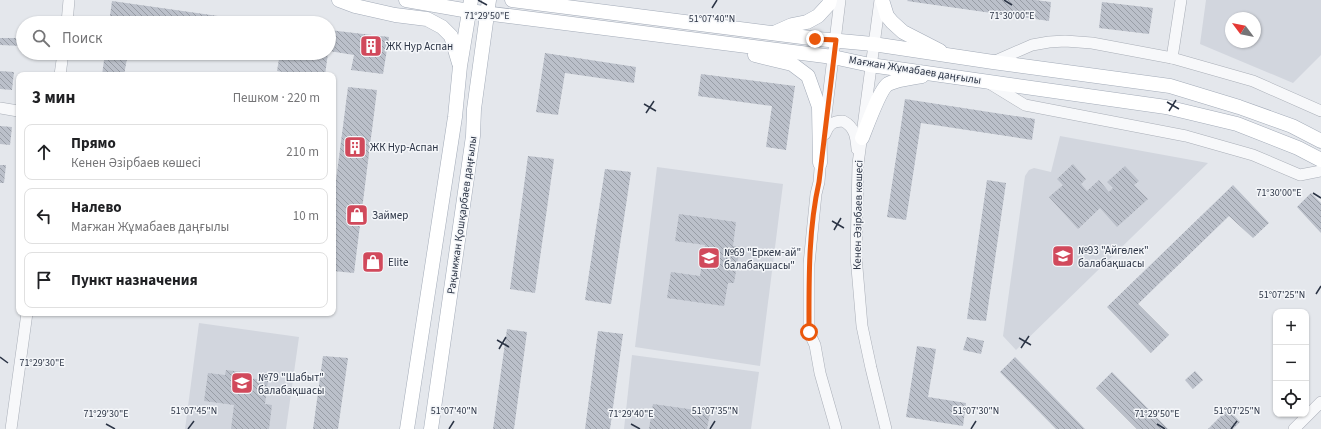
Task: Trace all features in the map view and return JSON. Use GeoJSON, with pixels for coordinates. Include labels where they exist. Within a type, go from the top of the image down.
{"type":"FeatureCollection","features":[{"type":"Feature","properties":{"kind":"main road"},"geometry":{"type":"LineString","coordinates":[[339,0],[355,6],[395,15],[427,18],[442,27],[451,36],[460,66]]}},
{"type":"Feature","properties":{"kind":"main road","name":"Мағжан Жұмабаев даңғылы"},"geometry":{"type":"LineString","coordinates":[[406,0],[488,6],[701,40],[834,57],[870,65],[1172,108],[1237,124],[1298,148],[1321,160]]}},
{"type":"Feature","properties":{"kind":"main road","name":"Мағжан Жұмабаев даңғылы"},"geometry":{"type":"LineString","coordinates":[[512,0],[818,39],[873,44],[949,56],[1170,86],[1239,107],[1286,124],[1321,141]]}},
{"type":"Feature","properties":{"kind":"main road"},"geometry":{"type":"LineString","coordinates":[[774,33],[792,25],[807,22],[818,16],[829,4],[830,0]]}},
{"type":"Feature","properties":{"kind":"main road"},"geometry":{"type":"LineString","coordinates":[[881,0],[887,16],[903,32],[918,38],[949,56]]}},
{"type":"Feature","properties":{"kind":"main road","name":"Рақымжан Қошқарбаев даңғылы"},"geometry":{"type":"LineString","coordinates":[[407,429],[455,117],[460,66],[470,5]]}},
{"type":"Feature","properties":{"kind":"main road","name":"Рақымжан Қошқарбаев даңғылы"},"geometry":{"type":"LineString","coordinates":[[431,429],[474,136],[474,109],[488,6]]}},
{"type":"Feature","properties":{"kind":"main road"},"geometry":{"type":"LineString","coordinates":[[701,40],[729,49],[792,64],[808,76],[819,107],[820,163]]}},
{"type":"Feature","properties":{"kind":"main road"},"geometry":{"type":"LineString","coordinates":[[862,138],[879,97],[886,85],[896,81],[927,76],[966,78]]}},
{"type":"Feature","properties":{"kind":"street"},"geometry":{"type":"LineString","coordinates":[[68,16],[70,0]]}},
{"type":"Feature","properties":{"kind":"street"},"geometry":{"type":"LineString","coordinates":[[836,429],[820,373],[815,345],[809,332],[809,264],[816,194],[819,182],[840,0]]}},
{"type":"Feature","properties":{"kind":"street","name":"Кенен Әзірбаев көшесі"},"geometry":{"type":"LineString","coordinates":[[881,0],[870,65],[858,164],[856,256],[862,326],[886,429]]}},
{"type":"Feature","properties":{"kind":"street"},"geometry":{"type":"LineString","coordinates":[[1172,58],[1181,0]]}},
{"type":"Feature","properties":{"kind":"street"},"geometry":{"type":"LineString","coordinates":[[993,62],[1032,45],[1064,41],[1092,43],[1172,58],[1253,81],[1321,111]]}},
{"type":"Feature","properties":{"kind":"street"},"geometry":{"type":"LineString","coordinates":[[60,72],[62,60]]}},
{"type":"Feature","properties":{"kind":"street"},"geometry":{"type":"LineString","coordinates":[[985,81],[1025,105],[1186,136],[1253,155],[1300,175],[1321,171]]}},
{"type":"Feature","properties":{"kind":"street"},"geometry":{"type":"LineString","coordinates":[[0,108],[16,111]]}},
{"type":"Feature","properties":{"kind":"street"},"geometry":{"type":"LineString","coordinates":[[823,140],[828,126],[833,122],[843,121],[847,123],[852,128],[856,137],[858,164]]}},
{"type":"Feature","properties":{"kind":"street"},"geometry":{"type":"LineString","coordinates":[[11,429],[27,316]]}},
{"type":"Feature","properties":{"kind":"street"},"geometry":{"type":"LineString","coordinates":[[1294,429],[1321,402]]}},
{"type":"Feature","properties":{"kind":"shaded area"},"geometry":{"type":"Polygon","coordinates":[[[1206,0],[1321,0],[1321,55],[1293,83],[1200,44],[1206,0]]]}},
{"type":"Feature","properties":{"kind":"shaded area","name":"№93 \"Айгөлек\" балабақшасы"},"geometry":{"type":"Polygon","coordinates":[[[1060,136],[1208,163],[1016,350],[1003,336],[1025,176],[1029,170],[1034,168],[1051,172],[1060,136]]]}},
{"type":"Feature","properties":{"kind":"shaded area","name":"№69 \"Еркем-ай\" балабақшасы\""},"geometry":{"type":"Polygon","coordinates":[[[657,167],[783,184],[760,366],[635,347],[657,167]]]}},
{"type":"Feature","properties":{"kind":"shaded area","name":"№79 \"Шабыт\" балабақшасы"},"geometry":{"type":"Polygon","coordinates":[[[199,323],[299,337],[286,429],[185,429],[199,323]]]}},
{"type":"Feature","properties":{"kind":"shaded area"},"geometry":{"type":"Polygon","coordinates":[[[632,355],[759,372],[751,429],[624,429],[632,355]]]}},
{"type":"Feature","properties":{"kind":"building"},"geometry":{"type":"Polygon","coordinates":[[[1035,0],[1051,2],[1049,21],[907,1],[1035,0]]]}},
{"type":"Feature","properties":{"kind":"building"},"geometry":{"type":"Polygon","coordinates":[[[112,1],[218,16],[110,16],[112,1]]]}},
{"type":"Feature","properties":{"kind":"building"},"geometry":{"type":"Polygon","coordinates":[[[1102,2],[1153,8],[1149,34],[1099,28],[1102,2]]]}},
{"type":"Feature","properties":{"kind":"building","name":"ЖК Нур Аспан"},"geometry":{"type":"Polygon","coordinates":[[[336,31],[389,37],[383,74],[351,70],[354,55],[336,52],[336,31]]]}},
{"type":"Feature","properties":{"kind":"building"},"geometry":{"type":"Polygon","coordinates":[[[0,38],[16,38],[16,46],[0,45],[0,38]]]}},
{"type":"Feature","properties":{"kind":"building"},"geometry":{"type":"Polygon","coordinates":[[[545,53],[636,67],[634,83],[565,73],[558,115],[536,112],[545,53]]]}},
{"type":"Feature","properties":{"kind":"building"},"geometry":{"type":"Polygon","coordinates":[[[104,60],[127,60],[125,72],[102,72],[104,60]]]}},
{"type":"Feature","properties":{"kind":"building"},"geometry":{"type":"Polygon","coordinates":[[[279,60],[327,60],[325,72],[277,71],[279,60]]]}},
{"type":"Feature","properties":{"kind":"building"},"geometry":{"type":"Polygon","coordinates":[[[0,71],[14,72],[12,90],[0,89],[0,71]]]}},
{"type":"Feature","properties":{"kind":"building"},"geometry":{"type":"Polygon","coordinates":[[[701,74],[795,86],[786,150],[766,147],[772,106],[698,96],[701,74]]]}},
{"type":"Feature","properties":{"kind":"building","name":"ЖК Нур-Аспан"},"geometry":{"type":"Polygon","coordinates":[[[348,87],[377,90],[354,273],[336,271],[336,181],[348,87]]]}},
{"type":"Feature","properties":{"kind":"building"},"geometry":{"type":"Polygon","coordinates":[[[905,99],[1035,119],[1032,140],[921,123],[906,220],[887,217],[905,99]]]}},
{"type":"Feature","properties":{"kind":"building"},"geometry":{"type":"Polygon","coordinates":[[[0,126],[12,127],[10,145],[0,144],[0,126]]]}},
{"type":"Feature","properties":{"kind":"building"},"geometry":{"type":"Polygon","coordinates":[[[528,156],[554,159],[535,293],[510,289],[528,156]]]}},
{"type":"Feature","properties":{"kind":"building"},"geometry":{"type":"Polygon","coordinates":[[[1073,164],[1086,179],[1081,184],[1087,191],[1099,180],[1109,192],[1113,188],[1107,182],[1125,166],[1139,181],[1134,185],[1148,199],[1117,227],[1100,208],[1078,229],[1049,197],[1063,185],[1057,179],[1073,164]]]}},
{"type":"Feature","properties":{"kind":"building"},"geometry":{"type":"Polygon","coordinates":[[[0,165],[6,165],[4,183],[0,183],[0,165]]]}},
{"type":"Feature","properties":{"kind":"building"},"geometry":{"type":"Polygon","coordinates":[[[605,169],[631,172],[611,304],[585,300],[605,169]]]}},
{"type":"Feature","properties":{"kind":"building"},"geometry":{"type":"Polygon","coordinates":[[[987,180],[1006,183],[986,321],[967,319],[987,180]]]}},
{"type":"Feature","properties":{"kind":"building"},"geometry":{"type":"Polygon","coordinates":[[[1233,185],[1269,223],[1253,238],[1229,216],[1138,304],[1169,335],[1151,353],[1107,307],[1233,185]]]}},
{"type":"Feature","properties":{"kind":"building"},"geometry":{"type":"Polygon","coordinates":[[[1311,193],[1321,203],[1321,233],[1297,207],[1311,193]]]}},
{"type":"Feature","properties":{"kind":"building"},"geometry":{"type":"Polygon","coordinates":[[[679,214],[736,222],[733,246],[740,247],[734,283],[728,283],[724,306],[667,298],[671,272],[700,276],[705,245],[675,241],[679,214]]]}},
{"type":"Feature","properties":{"kind":"building"},"geometry":{"type":"Polygon","coordinates":[[[507,329],[527,332],[514,429],[493,429],[507,329]]]}},
{"type":"Feature","properties":{"kind":"building"},"geometry":{"type":"Polygon","coordinates":[[[598,331],[623,334],[610,429],[585,429],[598,331]]]}},
{"type":"Feature","properties":{"kind":"building"},"geometry":{"type":"Polygon","coordinates":[[[967,337],[984,341],[981,354],[963,350],[967,337]]]}},
{"type":"Feature","properties":{"kind":"building"},"geometry":{"type":"Polygon","coordinates":[[[917,346],[936,349],[928,397],[966,403],[963,426],[906,417],[917,346]]]}},
{"type":"Feature","properties":{"kind":"building"},"geometry":{"type":"Polygon","coordinates":[[[323,356],[348,358],[338,429],[313,429],[323,356]]]}},
{"type":"Feature","properties":{"kind":"building"},"geometry":{"type":"Polygon","coordinates":[[[1015,357],[1085,429],[1056,429],[1000,372],[1015,357]]]}},
{"type":"Feature","properties":{"kind":"building"},"geometry":{"type":"Polygon","coordinates":[[[226,370],[249,373],[249,378],[268,381],[265,404],[272,405],[269,429],[231,429],[234,405],[204,401],[208,373],[225,375],[226,370]]]}},
{"type":"Feature","properties":{"kind":"building"},"geometry":{"type":"Polygon","coordinates":[[[1195,371],[1203,380],[1193,389],[1185,380],[1195,371]]]}},
{"type":"Feature","properties":{"kind":"building"},"geometry":{"type":"Polygon","coordinates":[[[1112,372],[1168,429],[1137,429],[1096,388],[1112,372]]]}},
{"type":"Feature","properties":{"kind":"building"},"geometry":{"type":"Polygon","coordinates":[[[653,404],[710,412],[707,429],[649,429],[653,404]]]}},
{"type":"Feature","properties":{"kind":"building"},"geometry":{"type":"Polygon","coordinates":[[[1228,409],[1240,422],[1233,429],[1208,429],[1228,409]]]}},
{"type":"Feature","properties":{"kind":"place","name":"ЖК Нур Аспан"},"geometry":{"type":"Point","coordinates":[371,46]}},
{"type":"Feature","properties":{"kind":"place","name":"ЖК Нур-Аспан"},"geometry":{"type":"Point","coordinates":[355,147]}},
{"type":"Feature","properties":{"kind":"place","name":"Займер"},"geometry":{"type":"Point","coordinates":[357,215]}},
{"type":"Feature","properties":{"kind":"place","name":"№93 \"Айгөлек\" балабақшасы"},"geometry":{"type":"Point","coordinates":[1063,256]}},
{"type":"Feature","properties":{"kind":"place","name":"№69 \"Еркем-ай\" балабақшасы\""},"geometry":{"type":"Point","coordinates":[709,258]}},
{"type":"Feature","properties":{"kind":"place","name":"Elite"},"geometry":{"type":"Point","coordinates":[373,262]}},
{"type":"Feature","properties":{"kind":"place","name":"№79 \"Шабыт\" балабақшасы"},"geometry":{"type":"Point","coordinates":[242,383]}},
{"type":"Feature","properties":{"kind":"route"},"geometry":{"type":"LineString","coordinates":[[809,332],[809,264],[816,194],[819,182],[820,163],[836,40],[815,39]]}}]}
